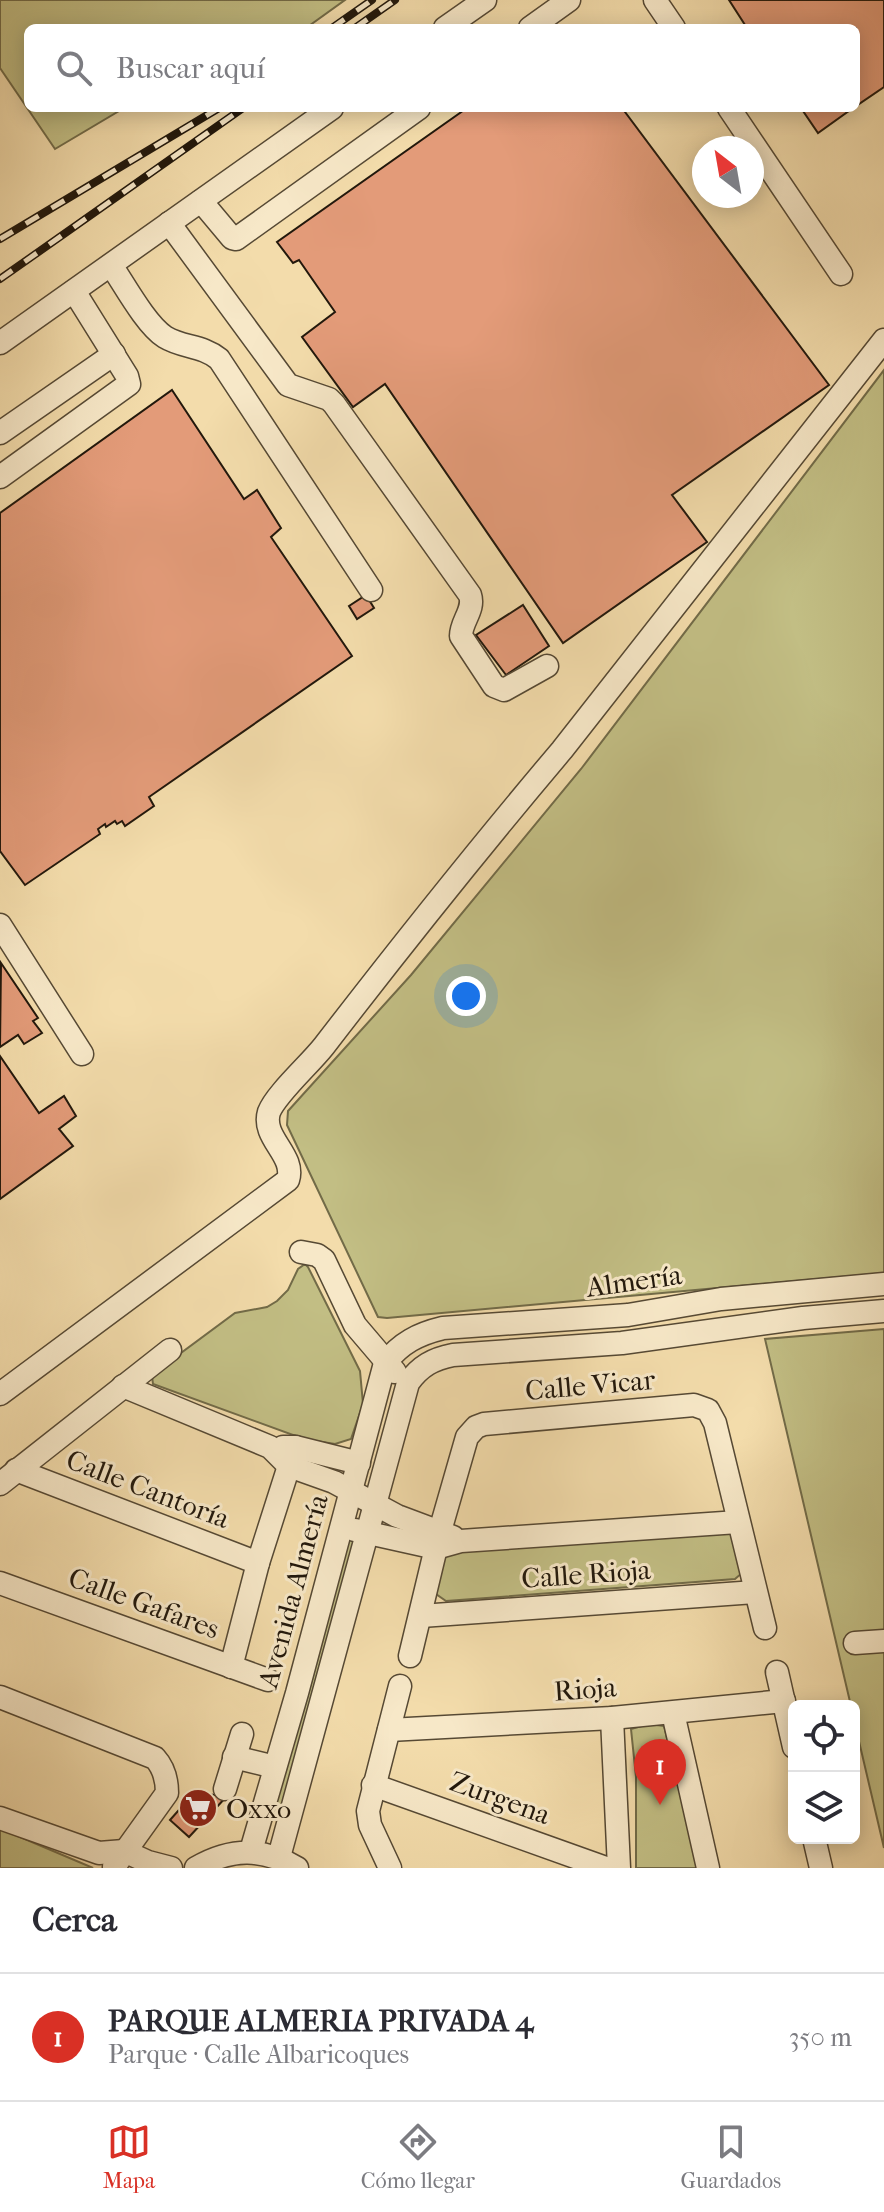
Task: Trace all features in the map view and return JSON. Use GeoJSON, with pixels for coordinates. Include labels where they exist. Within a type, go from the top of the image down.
{"type":"FeatureCollection","features":[{"type":"Feature","properties":{"kind":"street"},"geometry":{"type":"LineString","coordinates":[[451,24],[485,0]]}},
{"type":"Feature","properties":{"kind":"street"},"geometry":{"type":"LineString","coordinates":[[536,24],[569,0]]}},
{"type":"Feature","properties":{"kind":"street"},"geometry":{"type":"LineString","coordinates":[[655,0],[671,24]]}},
{"type":"Feature","properties":{"kind":"street"},"geometry":{"type":"LineString","coordinates":[[0,343],[326,112]]}},
{"type":"Feature","properties":{"kind":"street"},"geometry":{"type":"LineString","coordinates":[[201,201],[223,230],[236,239],[413,112]]}},
{"type":"Feature","properties":{"kind":"street"},"geometry":{"type":"LineString","coordinates":[[732,112],[841,274]]}},
{"type":"Feature","properties":{"kind":"street"},"geometry":{"type":"LineString","coordinates":[[169,223],[288,385],[322,396],[334,404],[470,595],[472,605],[461,627],[461,636],[494,686],[504,690],[547,666]]}},
{"type":"Feature","properties":{"kind":"street"},"geometry":{"type":"LineString","coordinates":[[111,265],[158,332],[178,343],[200,347],[219,359],[371,590]]}},
{"type":"Feature","properties":{"kind":"street"},"geometry":{"type":"LineString","coordinates":[[0,477],[127,388],[129,380],[74,291]]}},
{"type":"Feature","properties":{"kind":"street"},"geometry":{"type":"LineString","coordinates":[[0,1394],[288,1180],[290,1168],[269,1128],[268,1120],[274,1104],[562,750],[884,340]]}},
{"type":"Feature","properties":{"kind":"street"},"geometry":{"type":"LineString","coordinates":[[0,433],[114,354]]}},
{"type":"Feature","properties":{"kind":"street"},"geometry":{"type":"LineString","coordinates":[[0,925],[82,1054]]}},
{"type":"Feature","properties":{"kind":"street"},"geometry":{"type":"LineString","coordinates":[[301,1252],[317,1255],[324,1260],[355,1325],[391,1356],[408,1383]]}},
{"type":"Feature","properties":{"kind":"street","name":"Almería"},"geometry":{"type":"LineString","coordinates":[[391,1356],[427,1332],[443,1328],[628,1315],[721,1299],[884,1284]]}},
{"type":"Feature","properties":{"kind":"street"},"geometry":{"type":"LineString","coordinates":[[803,1291],[803,1318]]}},
{"type":"Feature","properties":{"kind":"street","name":"Almería"},"geometry":{"type":"LineString","coordinates":[[408,1383],[428,1363],[453,1355],[622,1343],[803,1318],[884,1311]]}},
{"type":"Feature","properties":{"kind":"street"},"geometry":{"type":"LineString","coordinates":[[8,1477],[170,1350]]}},
{"type":"Feature","properties":{"kind":"street","name":"Avenida Almería"},"geometry":{"type":"LineString","coordinates":[[251,1851],[391,1356]]}},
{"type":"Feature","properties":{"kind":"street","name":"Avenida Almería"},"geometry":{"type":"LineString","coordinates":[[288,1862],[367,1533],[408,1383]]}},
{"type":"Feature","properties":{"kind":"street"},"geometry":{"type":"LineString","coordinates":[[123,1386],[292,1456],[319,1476],[438,1539],[410,1656]]}},
{"type":"Feature","properties":{"kind":"street","name":"Calle Vicar"},"geometry":{"type":"LineString","coordinates":[[438,1539],[467,1437],[476,1427],[694,1405],[708,1410],[715,1423],[738,1522]]}},
{"type":"Feature","properties":{"kind":"street"},"geometry":{"type":"LineString","coordinates":[[292,1456],[359,1463]]}},
{"type":"Feature","properties":{"kind":"street"},"geometry":{"type":"LineString","coordinates":[[231,1667],[258,1563],[292,1456]]}},
{"type":"Feature","properties":{"kind":"street","name":"Calle Cantoría"},"geometry":{"type":"LineString","coordinates":[[8,1477],[258,1563]]}},
{"type":"Feature","properties":{"kind":"street"},"geometry":{"type":"LineString","coordinates":[[738,1522],[765,1628]]}},
{"type":"Feature","properties":{"kind":"street","name":"Calle Rioja"},"geometry":{"type":"LineString","coordinates":[[342,1527],[367,1533],[461,1541],[738,1522]]}},
{"type":"Feature","properties":{"kind":"street","name":"Calle Gafares"},"geometry":{"type":"LineString","coordinates":[[0,1583],[268,1680]]}},
{"type":"Feature","properties":{"kind":"street","name":"Calle Rioja"},"geometry":{"type":"LineString","coordinates":[[421,1616],[755,1592]]}},
{"type":"Feature","properties":{"kind":"street"},"geometry":{"type":"LineString","coordinates":[[855,1643],[884,1641]]}},
{"type":"Feature","properties":{"kind":"street"},"geometry":{"type":"LineString","coordinates":[[777,1672],[788,1719]]}},
{"type":"Feature","properties":{"kind":"street"},"geometry":{"type":"LineString","coordinates":[[390,1868],[368,1818],[373,1785],[400,1686]]}},
{"type":"Feature","properties":{"kind":"street"},"geometry":{"type":"LineString","coordinates":[[0,1697],[155,1758],[160,1764],[167,1793],[113,1860]]}},
{"type":"Feature","properties":{"kind":"street","name":"Rioja"},"geometry":{"type":"LineString","coordinates":[[389,1730],[612,1718],[784,1701]]}},
{"type":"Feature","properties":{"kind":"street"},"geometry":{"type":"LineString","coordinates":[[673,1713],[708,1868]]}},
{"type":"Feature","properties":{"kind":"street"},"geometry":{"type":"LineString","coordinates":[[612,1718],[619,1868]]}},
{"type":"Feature","properties":{"kind":"street"},"geometry":{"type":"LineString","coordinates":[[225,1789],[242,1734]]}},
{"type":"Feature","properties":{"kind":"street"},"geometry":{"type":"LineString","coordinates":[[234,1757],[275,1767]]}},
{"type":"Feature","properties":{"kind":"street","name":"Zurgena"},"geometry":{"type":"LineString","coordinates":[[373,1785],[606,1868]]}},
{"type":"Feature","properties":{"kind":"street"},"geometry":{"type":"LineString","coordinates":[[0,1818],[113,1860],[148,1862],[171,1868]]}},
{"type":"Feature","properties":{"kind":"street"},"geometry":{"type":"LineString","coordinates":[[815,1844],[821,1868]]}},
{"type":"Feature","properties":{"kind":"street"},"geometry":{"type":"LineString","coordinates":[[196,1868],[231,1853],[251,1851],[288,1862]]}},
{"type":"Feature","properties":{"kind":"shaded area"},"geometry":{"type":"Polygon","coordinates":[[[0,0],[345,0],[312,24],[24,24],[24,103],[0,68],[0,0]]]}},
{"type":"Feature","properties":{"kind":"shaded area"},"geometry":{"type":"Polygon","coordinates":[[[30,112],[117,112],[55,149],[30,112]]]}},
{"type":"Feature","properties":{"kind":"shaded area"},"geometry":{"type":"Polygon","coordinates":[[[884,370],[884,1273],[378,1317],[287,1125],[288,1111],[411,975],[581,769],[884,370]]]}},
{"type":"Feature","properties":{"kind":"shaded area"},"geometry":{"type":"Polygon","coordinates":[[[305,1264],[360,1371],[363,1404],[351,1439],[335,1444],[304,1439],[153,1384],[154,1373],[235,1313],[267,1307],[277,1301],[288,1290],[298,1269],[305,1264]]]}},
{"type":"Feature","properties":{"kind":"shaded area"},"geometry":{"type":"Polygon","coordinates":[[[884,1329],[884,1848],[860,1746],[860,1700],[850,1700],[765,1339],[884,1329]]]}},
{"type":"Feature","properties":{"kind":"shaded area"},"geometry":{"type":"Polygon","coordinates":[[[730,1532],[742,1573],[735,1579],[446,1601],[436,1594],[444,1557],[452,1550],[730,1532]]]}},
{"type":"Feature","properties":{"kind":"shaded area"},"geometry":{"type":"Polygon","coordinates":[[[348,1535],[358,1538],[282,1816],[273,1814],[348,1535]]]}},
{"type":"Feature","properties":{"kind":"shaded area"},"geometry":{"type":"Polygon","coordinates":[[[649,1724],[664,1726],[699,1868],[636,1868],[636,1777],[631,1729],[649,1724]]]}},
{"type":"Feature","properties":{"kind":"shaded area"},"geometry":{"type":"Polygon","coordinates":[[[0,1828],[6,1831],[93,1868],[0,1868],[0,1828]]]}},
{"type":"Feature","properties":{"kind":"building"},"geometry":{"type":"Polygon","coordinates":[[[729,0],[884,0],[884,87],[860,103],[860,24],[744,24],[729,0]]]}},
{"type":"Feature","properties":{"kind":"building"},"geometry":{"type":"Polygon","coordinates":[[[461,112],[625,112],[692,202],[692,208],[697,208],[829,385],[672,495],[707,542],[563,643],[385,384],[353,407],[302,337],[335,312],[299,260],[293,263],[277,242],[461,112]]]}},
{"type":"Feature","properties":{"kind":"building"},"geometry":{"type":"Polygon","coordinates":[[[804,112],[847,112],[818,133],[804,112]]]}},
{"type":"Feature","properties":{"kind":"building"},"geometry":{"type":"Polygon","coordinates":[[[172,390],[244,499],[257,490],[281,528],[271,537],[352,656],[149,797],[154,806],[125,826],[122,821],[117,824],[115,821],[106,827],[105,824],[98,829],[100,834],[25,885],[0,851],[0,513],[172,390]]]}},
{"type":"Feature","properties":{"kind":"building"},"geometry":{"type":"Polygon","coordinates":[[[366,595],[374,608],[357,619],[349,606],[366,595]]]}},
{"type":"Feature","properties":{"kind":"building"},"geometry":{"type":"Polygon","coordinates":[[[523,605],[549,646],[506,675],[476,635],[523,605]]]}},
{"type":"Feature","properties":{"kind":"building"},"geometry":{"type":"Polygon","coordinates":[[[1,963],[38,1018],[33,1021],[42,1033],[24,1044],[18,1035],[0,1047],[1,963]]]}},
{"type":"Feature","properties":{"kind":"building"},"geometry":{"type":"Polygon","coordinates":[[[0,1056],[39,1113],[64,1096],[76,1116],[59,1129],[73,1146],[0,1199],[0,1056]]]}},
{"type":"Feature","properties":{"kind":"building","name":"Oxxo"},"geometry":{"type":"Polygon","coordinates":[[[194,1793],[227,1796],[189,1837],[170,1820],[194,1793]]]}},
{"type":"Feature","properties":{"kind":"railway"},"geometry":{"type":"LineString","coordinates":[[338,24],[372,0]]}},
{"type":"Feature","properties":{"kind":"railway"},"geometry":{"type":"LineString","coordinates":[[361,24],[395,0]]}},
{"type":"Feature","properties":{"kind":"railway"},"geometry":{"type":"LineString","coordinates":[[0,239],[212,112]]}},
{"type":"Feature","properties":{"kind":"railway"},"geometry":{"type":"LineString","coordinates":[[0,279],[237,112]]}},
{"type":"Feature","properties":{"kind":"place","name":"PARQUE ALMERIA PRIVADA 4"},"geometry":{"type":"Point","coordinates":[660,1805]}},
{"type":"Feature","properties":{"kind":"place","name":"Oxxo"},"geometry":{"type":"Point","coordinates":[198,1808]}}]}
